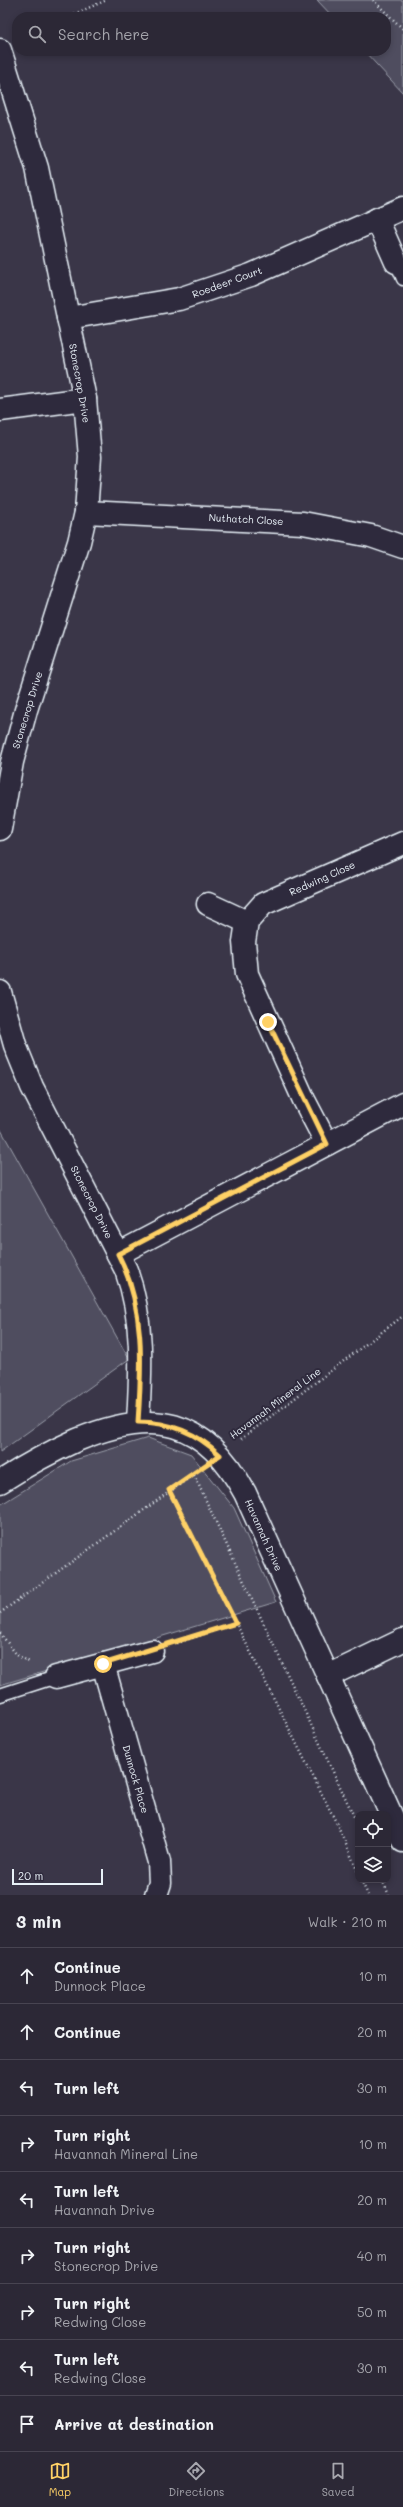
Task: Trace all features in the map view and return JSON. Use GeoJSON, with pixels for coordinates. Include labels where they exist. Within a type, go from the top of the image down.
{"type":"FeatureCollection","features":[{"type":"Feature","properties":{"kind":"street","name":"Stonecrop Drive"},"geometry":{"type":"LineString","coordinates":[[0,50],[4,79],[37,168],[85,399],[90,457],[86,512],[79,542],[12,762],[0,829]]}},
{"type":"Feature","properties":{"kind":"street","name":"Roedeer Court"},"geometry":{"type":"LineString","coordinates":[[68,318],[179,299],[251,275],[403,208]]}},
{"type":"Feature","properties":{"kind":"street"},"geometry":{"type":"LineString","coordinates":[[377,219],[400,271]]}},
{"type":"Feature","properties":{"kind":"street"},"geometry":{"type":"LineString","coordinates":[[0,410],[85,399]]}},
{"type":"Feature","properties":{"kind":"street","name":"Nuthatch Close"},"geometry":{"type":"LineString","coordinates":[[86,512],[303,523],[371,536],[403,547]]}},
{"type":"Feature","properties":{"kind":"street","name":"Redwing Close"},"geometry":{"type":"LineString","coordinates":[[247,922],[263,904],[403,842]]}},
{"type":"Feature","properties":{"kind":"street"},"geometry":{"type":"LineString","coordinates":[[208,904],[247,922],[244,942],[247,974],[304,1100],[327,1144]]}},
{"type":"Feature","properties":{"kind":"street","name":"Stonecrop Drive"},"geometry":{"type":"LineString","coordinates":[[0,992],[15,1045],[32,1087],[118,1254],[134,1291],[138,1316],[140,1382],[138,1422]]}},
{"type":"Feature","properties":{"kind":"street"},"geometry":{"type":"LineString","coordinates":[[118,1254],[403,1104]]}},
{"type":"Feature","properties":{"kind":"street","name":"Havannah Drive"},"geometry":{"type":"LineString","coordinates":[[0,1482],[52,1451],[114,1426],[138,1422],[173,1426],[204,1441],[220,1455],[235,1475],[245,1493],[403,1841]]}},
{"type":"Feature","properties":{"kind":"street"},"geometry":{"type":"LineString","coordinates":[[328,1676],[403,1640]]}},
{"type":"Feature","properties":{"kind":"street"},"geometry":{"type":"LineString","coordinates":[[56,1677],[152,1651]]}},
{"type":"Feature","properties":{"kind":"street","name":"Dunnock Place"},"geometry":{"type":"LineString","coordinates":[[103,1664],[159,1862],[160,1883],[156,1895]]}},
{"type":"Feature","properties":{"kind":"lane"},"geometry":{"type":"LineString","coordinates":[[0,1695],[56,1677]]}},
{"type":"Feature","properties":{"kind":"path"},"geometry":{"type":"LineString","coordinates":[[79,12],[107,0]]}},
{"type":"Feature","properties":{"kind":"path"},"geometry":{"type":"LineString","coordinates":[[373,0],[385,12]]}},
{"type":"Feature","properties":{"kind":"path"},"geometry":{"type":"LineString","coordinates":[[391,17],[403,29]]}},
{"type":"Feature","properties":{"kind":"path","name":"Havannah Mineral Line"},"geometry":{"type":"LineString","coordinates":[[0,1613],[169,1490],[194,1475],[403,1316]]}},
{"type":"Feature","properties":{"kind":"path"},"geometry":{"type":"LineString","coordinates":[[194,1475],[355,1819]]}},
{"type":"Feature","properties":{"kind":"path"},"geometry":{"type":"LineString","coordinates":[[169,1490],[355,1866]]}},
{"type":"Feature","properties":{"kind":"path"},"geometry":{"type":"LineString","coordinates":[[152,1651],[236,1623]]}},
{"type":"Feature","properties":{"kind":"path"},"geometry":{"type":"LineString","coordinates":[[0,1633],[17,1655],[56,1677]]}},
{"type":"Feature","properties":{"kind":"path"},"geometry":{"type":"LineString","coordinates":[[362,1883],[368,1895]]}},
{"type":"Feature","properties":{"kind":"path"},"geometry":{"type":"LineString","coordinates":[[383,1883],[389,1895]]}},
{"type":"Feature","properties":{"kind":"shaded area"},"geometry":{"type":"Polygon","coordinates":[[[317,0],[403,0],[403,93],[369,56],[391,56],[391,12],[328,12],[317,0]]]}},
{"type":"Feature","properties":{"kind":"shaded area"},"geometry":{"type":"Polygon","coordinates":[[[0,1128],[129,1359],[0,1452],[0,1128]]]}},
{"type":"Feature","properties":{"kind":"shaded area"},"geometry":{"type":"Polygon","coordinates":[[[148,1438],[191,1454],[234,1508],[276,1602],[0,1685],[0,1505],[71,1461],[148,1438]]]}},
{"type":"Feature","properties":{"kind":"route"},"geometry":{"type":"LineString","coordinates":[[103,1664],[152,1651],[236,1623],[169,1490],[194,1475],[220,1455],[209,1444],[192,1434],[173,1426],[155,1422],[138,1422],[140,1382],[140,1342],[138,1316],[134,1291],[118,1254],[327,1144],[304,1100],[268,1022]]}}]}
